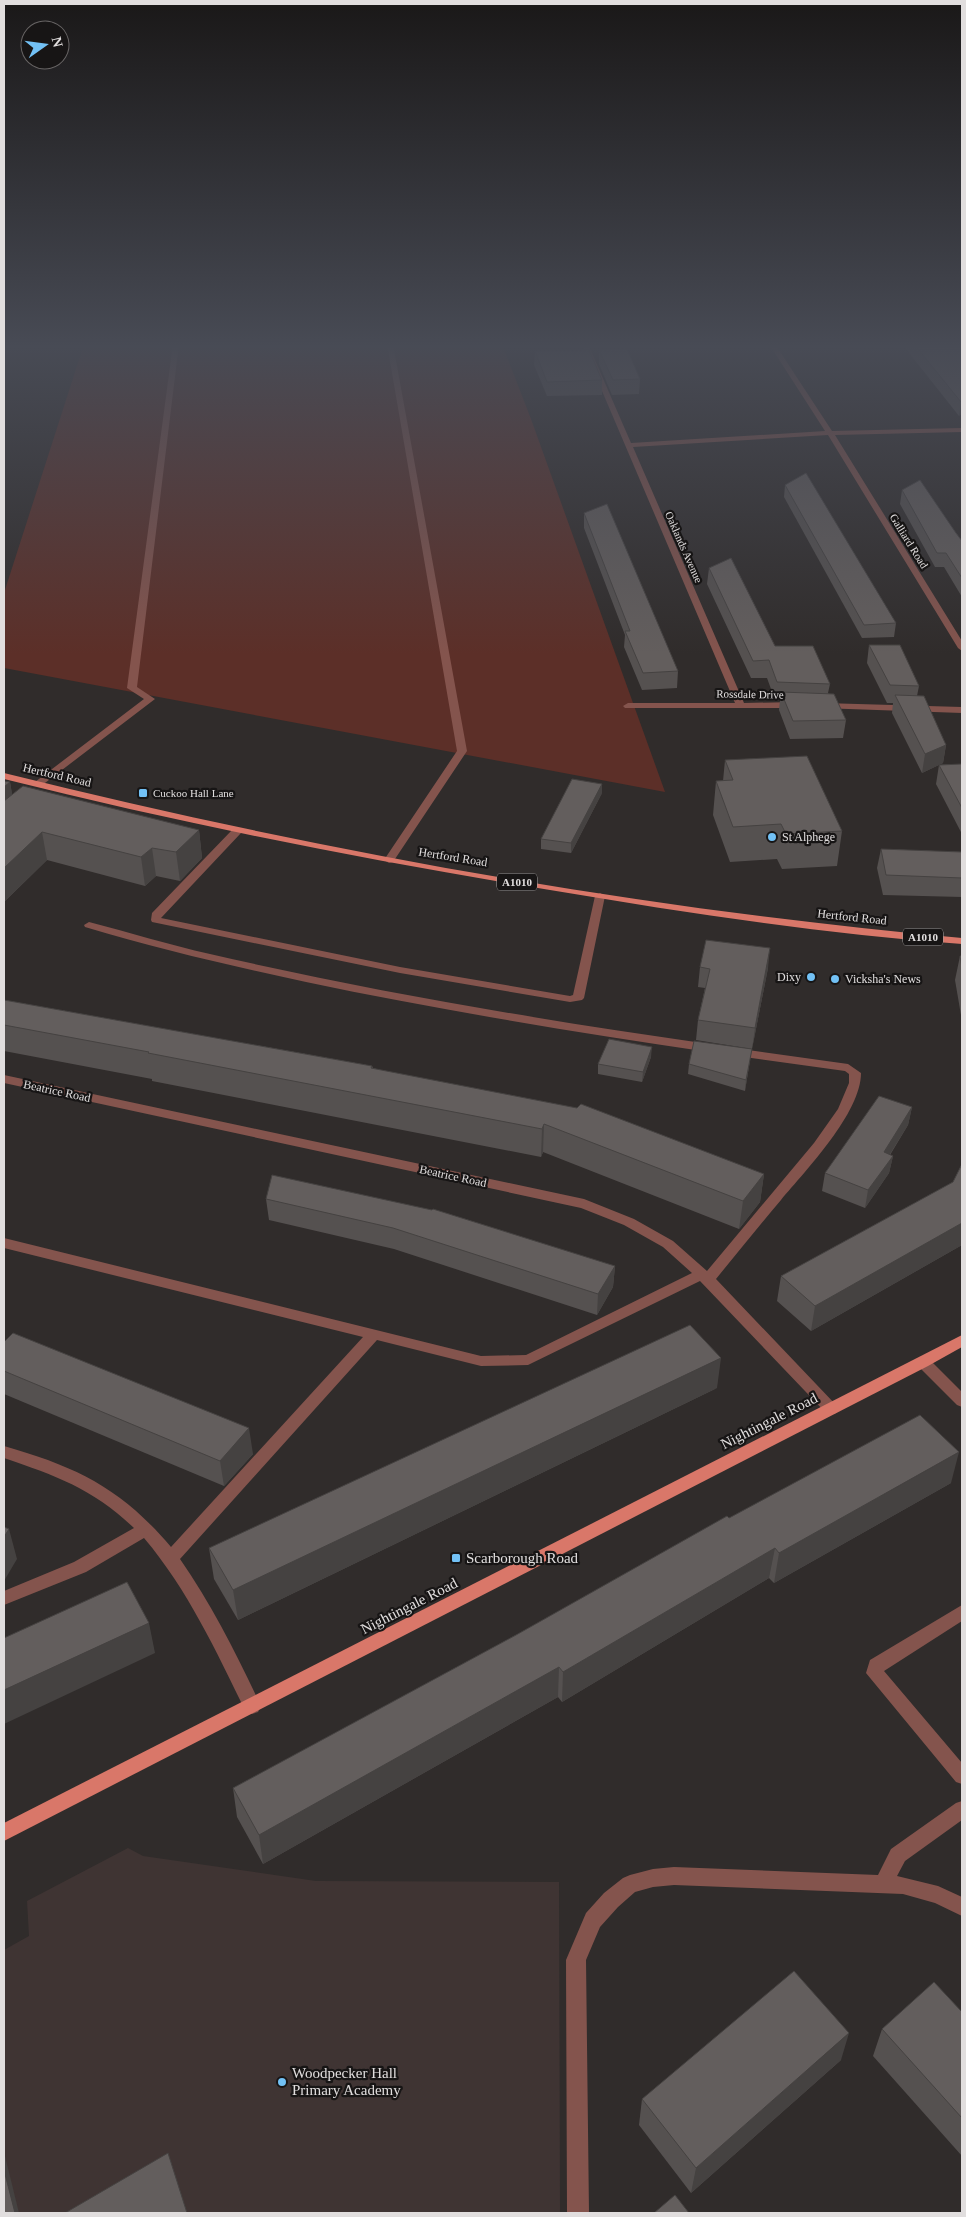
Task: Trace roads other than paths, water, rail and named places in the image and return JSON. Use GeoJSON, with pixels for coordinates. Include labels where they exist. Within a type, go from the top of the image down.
{"type":"FeatureCollection","features":[{"type":"Feature","properties":{"kind":"main road","name":"Hertford Road"},"geometry":{"type":"LineString","coordinates":[[4,776],[237,831],[389,860],[600,896],[787,924],[962,941]]}},
{"type":"Feature","properties":{"kind":"main road","name":"Nightingale Road"},"geometry":{"type":"LineString","coordinates":[[4,1832],[923,1362],[962,1340]]}},
{"type":"Feature","properties":{"kind":"street"},"geometry":{"type":"LineString","coordinates":[[38,784],[150,699],[132,688],[163,447]]}},
{"type":"Feature","properties":{"kind":"street"},"geometry":{"type":"LineString","coordinates":[[389,860],[462,751],[408,447]]}},
{"type":"Feature","properties":{"kind":"street","name":"Oaklands Avenue"},"geometry":{"type":"LineString","coordinates":[[628,447],[740,704]]}},
{"type":"Feature","properties":{"kind":"street","name":"Galliard Road"},"geometry":{"type":"LineString","coordinates":[[839,447],[962,648]]}},
{"type":"Feature","properties":{"kind":"street","name":"Rossdale Drive"},"geometry":{"type":"LineString","coordinates":[[628,706],[740,704],[962,710]]}},
{"type":"Feature","properties":{"kind":"street"},"geometry":{"type":"LineString","coordinates":[[37,798],[51,788]]}},
{"type":"Feature","properties":{"kind":"street"},"geometry":{"type":"LineString","coordinates":[[237,831],[156,915],[156,920],[400,970],[570,999],[578,998],[600,896]]}},
{"type":"Feature","properties":{"kind":"street"},"geometry":{"type":"LineString","coordinates":[[4,1243],[481,1361],[528,1360],[703,1278],[819,1146],[844,1110],[856,1084],[855,1073],[848,1068],[595,1032],[428,1002],[166,948],[89,925]]}},
{"type":"Feature","properties":{"kind":"street","name":"Beatrice Road"},"geometry":{"type":"LineString","coordinates":[[4,1079],[584,1204],[629,1222],[668,1244],[831,1409]]}},
{"type":"Feature","properties":{"kind":"street"},"geometry":{"type":"LineString","coordinates":[[171,1558],[374,1334]]}},
{"type":"Feature","properties":{"kind":"street"},"geometry":{"type":"LineString","coordinates":[[923,1362],[962,1401]]}},
{"type":"Feature","properties":{"kind":"street"},"geometry":{"type":"LineString","coordinates":[[4,1452],[46,1466],[91,1486],[125,1508],[146,1529],[171,1558],[198,1600],[252,1706]]}},
{"type":"Feature","properties":{"kind":"street"},"geometry":{"type":"LineString","coordinates":[[4,1598],[80,1567],[146,1529]]}},
{"type":"Feature","properties":{"kind":"street"},"geometry":{"type":"LineString","coordinates":[[962,1612],[876,1665],[874,1673],[962,1776]]}},
{"type":"Feature","properties":{"kind":"street"},"geometry":{"type":"LineString","coordinates":[[883,1884],[898,1855],[962,1809]]}},
{"type":"Feature","properties":{"kind":"street"},"geometry":{"type":"LineString","coordinates":[[578,2213],[576,1960],[593,1920],[611,1900],[630,1884],[653,1878],[674,1876],[903,1885],[938,1895],[962,1907]]}},
{"type":"Feature","properties":{"kind":"place","name":"Cuckoo Hall Lane"},"geometry":{"type":"Point","coordinates":[143,793]}},
{"type":"Feature","properties":{"kind":"place","name":"St Alphege"},"geometry":{"type":"Point","coordinates":[772,837]}},
{"type":"Feature","properties":{"kind":"place","name":"Dixy"},"geometry":{"type":"Point","coordinates":[811,977]}},
{"type":"Feature","properties":{"kind":"place","name":"Vicksha's News"},"geometry":{"type":"Point","coordinates":[835,979]}},
{"type":"Feature","properties":{"kind":"place","name":"Scarborough Road"},"geometry":{"type":"Point","coordinates":[456,1558]}},
{"type":"Feature","properties":{"kind":"place","name":"Woodpecker Hall Primary Academy"},"geometry":{"type":"Point","coordinates":[282,2082]}}]}
